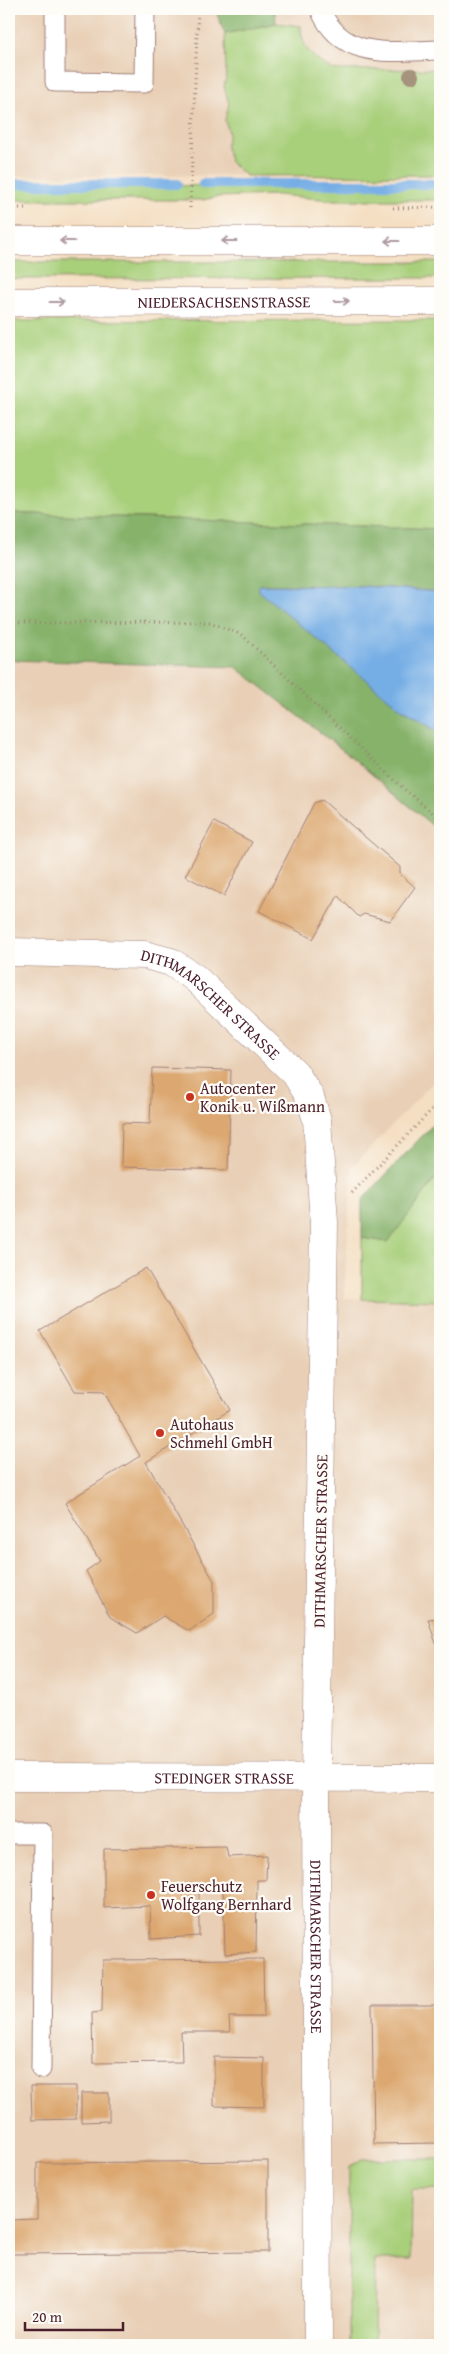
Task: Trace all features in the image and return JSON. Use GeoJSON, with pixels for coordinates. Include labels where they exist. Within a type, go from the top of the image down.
{"type":"FeatureCollection","features":[{"type":"Feature","properties":{"kind":"street"},"geometry":{"type":"LineString","coordinates":[[9,241],[440,241]]}},
{"type":"Feature","properties":{"kind":"street","name":"NIEDERSACHSENSTRASSE"},"geometry":{"type":"LineString","coordinates":[[9,302],[440,301]]}},
{"type":"Feature","properties":{"kind":"street","name":"DITHMARSCHER STRASSE"},"geometry":{"type":"LineString","coordinates":[[9,952],[145,954],[170,962],[195,978],[295,1073],[310,1098],[317,1120],[324,1222],[316,1778],[318,2345]]}},
{"type":"Feature","properties":{"kind":"street","name":"STEDINGER STRASSE"},"geometry":{"type":"LineString","coordinates":[[9,1777],[440,1778]]}},
{"type":"Feature","properties":{"kind":"lane"},"geometry":{"type":"LineString","coordinates":[[56,9],[55,82],[144,83],[145,9]]}},
{"type":"Feature","properties":{"kind":"lane"},"geometry":{"type":"LineString","coordinates":[[320,9],[333,32],[344,41],[364,49],[388,51],[440,50]]}},
{"type":"Feature","properties":{"kind":"lane"},"geometry":{"type":"LineString","coordinates":[[9,1834],[43,1834],[41,2069]]}},
{"type":"Feature","properties":{"kind":"path"},"geometry":{"type":"LineString","coordinates":[[190,208],[198,9]]}},
{"type":"Feature","properties":{"kind":"path"},"geometry":{"type":"LineString","coordinates":[[9,623],[210,622],[242,635],[404,789],[440,819]]}},
{"type":"Feature","properties":{"kind":"path"},"geometry":{"type":"LineString","coordinates":[[324,1222],[440,1101]]}},
{"type":"Feature","properties":{"kind":"shaded area"},"geometry":{"type":"Polygon","coordinates":[[[9,9],[440,9],[440,175],[9,176],[9,9]]]}},
{"type":"Feature","properties":{"kind":"shaded area"},"geometry":{"type":"Polygon","coordinates":[[[9,660],[236,667],[349,755],[440,832],[440,1075],[352,1167],[344,1298],[440,1301],[440,2345],[9,2345],[9,660]]]}},
{"type":"Feature","properties":{"kind":"green space"},"geometry":{"type":"Polygon","coordinates":[[[217,9],[275,9],[276,23],[225,34],[217,14],[217,9]]]}},
{"type":"Feature","properties":{"kind":"green space"},"geometry":{"type":"Polygon","coordinates":[[[276,23],[301,26],[306,48],[321,63],[334,70],[440,69],[440,175],[246,176],[230,162],[226,146],[229,133],[225,120],[229,104],[224,86],[226,79],[225,34],[276,23]]]}},
{"type":"Feature","properties":{"kind":"green space"},"geometry":{"type":"Polygon","coordinates":[[[440,185],[440,200],[330,200],[278,195],[217,197],[203,200],[9,200],[9,186],[440,185]]]}},
{"type":"Feature","properties":{"kind":"green space"},"geometry":{"type":"Polygon","coordinates":[[[9,262],[440,262],[440,278],[9,279],[9,262]]]}},
{"type":"Feature","properties":{"kind":"green space"},"geometry":{"type":"Polygon","coordinates":[[[440,320],[440,529],[9,513],[9,321],[440,320]]]}},
{"type":"Feature","properties":{"kind":"green space"},"geometry":{"type":"Polygon","coordinates":[[[9,513],[440,529],[440,592],[362,586],[259,585],[401,709],[440,733],[440,832],[349,755],[236,667],[9,660],[9,513]]]}},
{"type":"Feature","properties":{"kind":"green space"},"geometry":{"type":"Polygon","coordinates":[[[440,1117],[440,1172],[388,1242],[362,1238],[362,1200],[440,1117]]]}},
{"type":"Feature","properties":{"kind":"green space"},"geometry":{"type":"Polygon","coordinates":[[[440,1172],[440,1301],[362,1299],[362,1238],[388,1242],[440,1172]]]}},
{"type":"Feature","properties":{"kind":"green space"},"geometry":{"type":"Polygon","coordinates":[[[362,2159],[440,2159],[440,2189],[412,2189],[411,2260],[375,2260],[374,2345],[349,2345],[349,2167],[362,2159]]]}},
{"type":"Feature","properties":{"kind":"water"},"geometry":{"type":"Polygon","coordinates":[[[259,585],[362,586],[440,592],[440,733],[401,709],[259,591],[259,585]]]}},
{"type":"Feature","properties":{"kind":"building"},"geometry":{"type":"Polygon","coordinates":[[[322,800],[400,867],[400,874],[415,887],[390,921],[364,914],[359,917],[338,896],[313,939],[259,911],[314,803],[322,800]]]}},
{"type":"Feature","properties":{"kind":"building"},"geometry":{"type":"Polygon","coordinates":[[[214,822],[252,842],[224,896],[185,876],[214,822]]]}},
{"type":"Feature","properties":{"kind":"building","name":"Autocenter Konik u. Wißmann"},"geometry":{"type":"Polygon","coordinates":[[[152,1068],[231,1070],[228,1170],[121,1167],[122,1123],[150,1124],[152,1068]]]}},
{"type":"Feature","properties":{"kind":"building","name":"Autohaus Schmehl GmbH"},"geometry":{"type":"Polygon","coordinates":[[[146,1268],[230,1410],[146,1462],[214,1581],[214,1614],[189,1631],[163,1616],[137,1633],[110,1617],[86,1571],[100,1561],[65,1503],[140,1456],[104,1392],[75,1391],[40,1331],[146,1268]]]}},
{"type":"Feature","properties":{"kind":"building"},"geometry":{"type":"Polygon","coordinates":[[[440,1618],[440,1656],[428,1619],[440,1618]]]}},
{"type":"Feature","properties":{"kind":"building","name":"Feuerschutz Wolfgang Bernhard"},"geometry":{"type":"Polygon","coordinates":[[[226,1847],[228,1857],[267,1855],[266,1880],[257,1880],[256,1952],[225,1954],[223,1883],[199,1883],[199,1936],[151,1939],[150,1906],[104,1908],[104,1849],[226,1847]]]}},
{"type":"Feature","properties":{"kind":"building"},"geometry":{"type":"Polygon","coordinates":[[[263,1959],[264,2017],[229,2017],[230,2032],[181,2032],[182,2062],[93,2063],[92,2013],[102,2012],[103,1960],[263,1959]]]}},
{"type":"Feature","properties":{"kind":"building"},"geometry":{"type":"Polygon","coordinates":[[[372,2005],[440,2005],[440,2143],[374,2144],[372,2005]]]}},
{"type":"Feature","properties":{"kind":"building"},"geometry":{"type":"Polygon","coordinates":[[[214,2057],[264,2058],[264,2107],[214,2106],[214,2057]]]}},
{"type":"Feature","properties":{"kind":"building"},"geometry":{"type":"Polygon","coordinates":[[[31,2086],[76,2086],[76,2119],[32,2120],[31,2086]]]}},
{"type":"Feature","properties":{"kind":"building"},"geometry":{"type":"Polygon","coordinates":[[[81,2093],[109,2093],[109,2121],[81,2122],[81,2093]]]}},
{"type":"Feature","properties":{"kind":"building"},"geometry":{"type":"Polygon","coordinates":[[[268,2161],[268,2252],[11,2254],[9,2220],[37,2219],[37,2163],[268,2161]]]}},
{"type":"Feature","properties":{"kind":"waterway"},"geometry":{"type":"LineString","coordinates":[[9,184],[177,184]]}},
{"type":"Feature","properties":{"kind":"waterway"},"geometry":{"type":"LineString","coordinates":[[203,184],[440,184]]}},
{"type":"Feature","properties":{"kind":"place","name":"Autocenter Konik u. Wißmann"},"geometry":{"type":"Point","coordinates":[190,1097]}},
{"type":"Feature","properties":{"kind":"place","name":"Autohaus Schmehl GmbH"},"geometry":{"type":"Point","coordinates":[160,1433]}},
{"type":"Feature","properties":{"kind":"place","name":"Feuerschutz Wolfgang Bernhard"},"geometry":{"type":"Point","coordinates":[151,1895]}}]}
